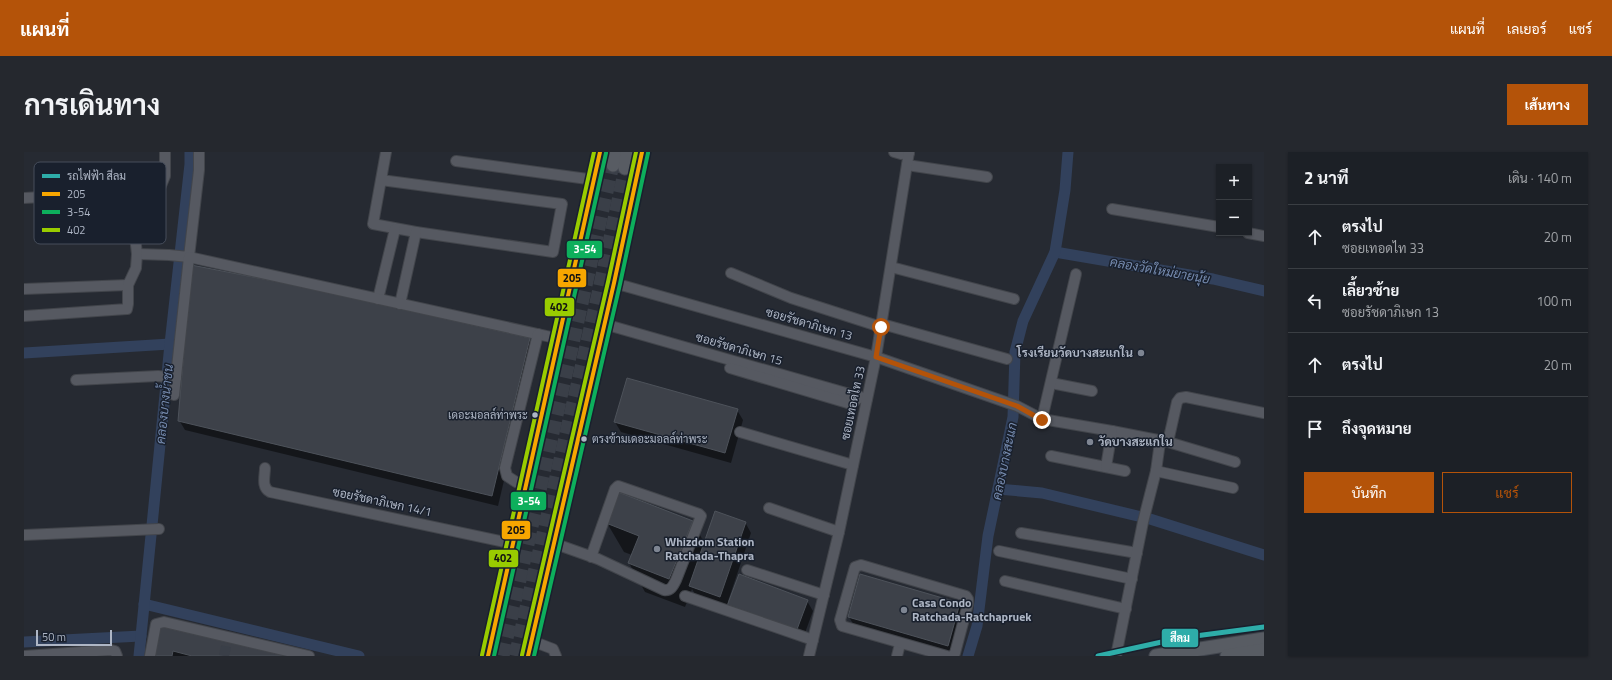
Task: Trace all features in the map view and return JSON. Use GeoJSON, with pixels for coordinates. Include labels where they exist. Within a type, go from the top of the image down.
{"type":"FeatureCollection","features":[{"type":"Feature","properties":{"kind":"main road"},"geometry":{"type":"LineString","coordinates":[[488,656],[560,339],[600,152]]}},
{"type":"Feature","properties":{"kind":"main road"},"geometry":{"type":"LineString","coordinates":[[615,152],[619,167],[627,152]]}},
{"type":"Feature","properties":{"kind":"main road"},"geometry":{"type":"LineString","coordinates":[[528,656],[614,283],[642,152]]}},
{"type":"Feature","properties":{"kind":"main road"},"geometry":{"type":"LineString","coordinates":[[1156,656],[1264,639]]}},
{"type":"Feature","properties":{"kind":"main road"},"geometry":{"type":"LineString","coordinates":[[1227,656],[1264,650]]}},
{"type":"Feature","properties":{"kind":"street"},"geometry":{"type":"LineString","coordinates":[[165,152],[165,162]]}},
{"type":"Feature","properties":{"kind":"street"},"geometry":{"type":"LineString","coordinates":[[174,395],[172,377],[199,170],[199,152]]}},
{"type":"Feature","properties":{"kind":"street"},"geometry":{"type":"LineString","coordinates":[[381,180],[562,204],[553,252],[395,229],[373,224],[386,152]]}},
{"type":"Feature","properties":{"kind":"street"},"geometry":{"type":"LineString","coordinates":[[894,152],[900,154],[909,152]]}},
{"type":"Feature","properties":{"kind":"street","name":"ซอยเทอดไท 33"},"geometry":{"type":"LineString","coordinates":[[809,656],[839,532],[853,465],[863,398],[876,357],[909,152]]}},
{"type":"Feature","properties":{"kind":"street"},"geometry":{"type":"LineString","coordinates":[[456,162],[595,180]]}},
{"type":"Feature","properties":{"kind":"street"},"geometry":{"type":"LineString","coordinates":[[907,165],[987,177]]}},
{"type":"Feature","properties":{"kind":"street"},"geometry":{"type":"LineString","coordinates":[[24,198],[34,197]]}},
{"type":"Feature","properties":{"kind":"street"},"geometry":{"type":"LineString","coordinates":[[1112,209],[1216,226]]}},
{"type":"Feature","properties":{"kind":"street"},"geometry":{"type":"LineString","coordinates":[[378,299],[395,229]]}},
{"type":"Feature","properties":{"kind":"street"},"geometry":{"type":"LineString","coordinates":[[400,304],[416,232]]}},
{"type":"Feature","properties":{"kind":"street"},"geometry":{"type":"LineString","coordinates":[[1252,234],[1264,236]]}},
{"type":"Feature","properties":{"kind":"street"},"geometry":{"type":"LineString","coordinates":[[24,316],[126,309],[128,306],[128,285],[136,268],[136,244]]}},
{"type":"Feature","properties":{"kind":"street"},"geometry":{"type":"LineString","coordinates":[[137,254],[169,254],[187,257],[560,339]]}},
{"type":"Feature","properties":{"kind":"street"},"geometry":{"type":"LineString","coordinates":[[891,267],[1014,299]]}},
{"type":"Feature","properties":{"kind":"street"},"geometry":{"type":"LineString","coordinates":[[731,273],[791,298],[881,325],[1007,359]]}},
{"type":"Feature","properties":{"kind":"street"},"geometry":{"type":"LineString","coordinates":[[1076,274],[1042,420],[1112,431],[1164,442],[1235,462]]}},
{"type":"Feature","properties":{"kind":"street","name":"ซอยรัชดาภิเษก 13"},"geometry":{"type":"LineString","coordinates":[[614,283],[876,357],[1017,406],[1042,420]]}},
{"type":"Feature","properties":{"kind":"street"},"geometry":{"type":"LineString","coordinates":[[24,289],[128,285]]}},
{"type":"Feature","properties":{"kind":"street","name":"ซอยรัชดาภิเษก 15"},"geometry":{"type":"LineString","coordinates":[[604,324],[863,398]]}},
{"type":"Feature","properties":{"kind":"street"},"geometry":{"type":"LineString","coordinates":[[527,486],[516,482],[507,476],[505,468],[538,334]]}},
{"type":"Feature","properties":{"kind":"street"},"geometry":{"type":"LineString","coordinates":[[730,368],[851,404],[863,398]]}},
{"type":"Feature","properties":{"kind":"street"},"geometry":{"type":"LineString","coordinates":[[76,380],[172,377]]}},
{"type":"Feature","properties":{"kind":"street"},"geometry":{"type":"LineString","coordinates":[[1051,383],[1092,391]]}},
{"type":"Feature","properties":{"kind":"street"},"geometry":{"type":"LineString","coordinates":[[1116,656],[1143,522],[1164,442],[1177,402],[1180,398],[1186,397],[1264,413]]}},
{"type":"Feature","properties":{"kind":"street"},"geometry":{"type":"LineString","coordinates":[[1106,467],[1112,431]]}},
{"type":"Feature","properties":{"kind":"street"},"geometry":{"type":"LineString","coordinates":[[740,432],[853,465]]}},
{"type":"Feature","properties":{"kind":"street"},"geometry":{"type":"LineString","coordinates":[[1051,456],[1125,471]]}},
{"type":"Feature","properties":{"kind":"street","name":"ซอยรัชดาภิเษก 14/1"},"geometry":{"type":"LineString","coordinates":[[266,468],[264,485],[270,492],[514,544]]}},
{"type":"Feature","properties":{"kind":"street"},"geometry":{"type":"LineString","coordinates":[[1156,471],[1234,488]]}},
{"type":"Feature","properties":{"kind":"street"},"geometry":{"type":"LineString","coordinates":[[553,543],[591,557],[664,590],[668,590],[676,580],[701,516],[699,514],[618,486],[615,489],[591,557]]}},
{"type":"Feature","properties":{"kind":"street"},"geometry":{"type":"LineString","coordinates":[[769,508],[839,532]]}},
{"type":"Feature","properties":{"kind":"street"},"geometry":{"type":"LineString","coordinates":[[24,535],[159,529]]}},
{"type":"Feature","properties":{"kind":"street"},"geometry":{"type":"LineString","coordinates":[[1021,533],[1137,554]]}},
{"type":"Feature","properties":{"kind":"street"},"geometry":{"type":"LineString","coordinates":[[999,551],[1132,579]]}},
{"type":"Feature","properties":{"kind":"street"},"geometry":{"type":"LineString","coordinates":[[947,656],[900,644],[844,627],[840,624],[854,570],[857,566],[861,565],[966,596],[968,599],[968,604],[955,653],[952,656]]}},
{"type":"Feature","properties":{"kind":"street"},"geometry":{"type":"LineString","coordinates":[[747,570],[824,595]]}},
{"type":"Feature","properties":{"kind":"street"},"geometry":{"type":"LineString","coordinates":[[1004,581],[1126,609]]}},
{"type":"Feature","properties":{"kind":"street"},"geometry":{"type":"LineString","coordinates":[[685,596],[813,640]]}},
{"type":"Feature","properties":{"kind":"street"},"geometry":{"type":"LineString","coordinates":[[150,656],[156,624],[160,622],[228,639],[309,656]]}},
{"type":"Feature","properties":{"kind":"street"},"geometry":{"type":"LineString","coordinates":[[532,641],[553,649],[556,656]]}},
{"type":"Feature","properties":{"kind":"street"},"geometry":{"type":"LineString","coordinates":[[897,656],[900,644]]}},
{"type":"Feature","properties":{"kind":"street"},"geometry":{"type":"LineString","coordinates":[[24,656],[111,650],[115,651],[117,656]]}},
{"type":"Feature","properties":{"kind":"building"},"geometry":{"type":"Polygon","coordinates":[[[191,265],[310,288],[530,338],[492,496],[178,421],[191,265]]]}},
{"type":"Feature","properties":{"kind":"building"},"geometry":{"type":"Polygon","coordinates":[[[627,378],[738,409],[725,453],[614,422],[627,378]]]}},
{"type":"Feature","properties":{"kind":"building","name":"Whizdom Station Ratchada-Thapra"},"geometry":{"type":"Polygon","coordinates":[[[618,492],[693,521],[669,579],[628,563],[639,536],[606,523],[618,492]]]}},
{"type":"Feature","properties":{"kind":"building"},"geometry":{"type":"Polygon","coordinates":[[[715,511],[746,522],[720,597],[689,586],[715,511]]]}},
{"type":"Feature","properties":{"kind":"building"},"geometry":{"type":"Polygon","coordinates":[[[739,574],[808,600],[796,632],[727,606],[739,574]]]}},
{"type":"Feature","properties":{"kind":"building","name":"Casa Condo Ratchada-Ratchapruek"},"geometry":{"type":"Polygon","coordinates":[[[860,574],[960,603],[948,646],[848,617],[860,574]]]}},
{"type":"Feature","properties":{"kind":"building"},"geometry":{"type":"Polygon","coordinates":[[[159,626],[287,656],[192,656],[173,651],[172,656],[153,656],[159,626]]]}},
{"type":"Feature","properties":{"kind":"waterway","name":"คลองบางน้ำชน"},"geometry":{"type":"LineString","coordinates":[[139,656],[170,344],[190,164],[190,152]]}},
{"type":"Feature","properties":{"kind":"waterway","name":"คลองบางสะแก"},"geometry":{"type":"LineString","coordinates":[[968,656],[977,626],[988,536],[1013,417],[1015,352],[1023,321],[1055,252],[1065,190],[1068,152]]}},
{"type":"Feature","properties":{"kind":"waterway","name":"คลองวัดใหม่ยายนุ้ย"},"geometry":{"type":"LineString","coordinates":[[1055,252],[1213,279],[1264,291]]}},
{"type":"Feature","properties":{"kind":"waterway"},"geometry":{"type":"LineString","coordinates":[[24,353],[170,344]]}},
{"type":"Feature","properties":{"kind":"waterway"},"geometry":{"type":"LineString","coordinates":[[998,489],[1042,493],[1150,519],[1264,555]]}},
{"type":"Feature","properties":{"kind":"waterway"},"geometry":{"type":"LineString","coordinates":[[144,604],[359,656]]}},
{"type":"Feature","properties":{"kind":"waterway"},"geometry":{"type":"LineString","coordinates":[[24,642],[141,636]]}},
{"type":"Feature","properties":{"kind":"tunnel"},"geometry":{"type":"LineString","coordinates":[[503,656],[613,165]]}},
{"type":"Feature","properties":{"kind":"tunnel"},"geometry":{"type":"LineString","coordinates":[[515,656],[599,289],[625,168]]}},
{"type":"Feature","properties":{"kind":"tunnel"},"geometry":{"type":"LineString","coordinates":[[224,656],[227,642]]}},
{"type":"Feature","properties":{"kind":"metro line","name":"สีลม"},"geometry":{"type":"LineString","coordinates":[[1098,656],[1180,638],[1264,627]]}},
{"type":"Feature","properties":{"kind":"transit line","name":"402"},"geometry":{"type":"LineString","coordinates":[[482,655],[594,152]]}},
{"type":"Feature","properties":{"kind":"transit line","name":"205"},"geometry":{"type":"LineString","coordinates":[[488,656],[600,152]]}},
{"type":"Feature","properties":{"kind":"transit line","name":"402"},"geometry":{"type":"LineString","coordinates":[[522,655],[608,282],[636,152]]}},
{"type":"Feature","properties":{"kind":"transit line","name":"205"},"geometry":{"type":"LineString","coordinates":[[528,656],[614,283],[642,152]]}},
{"type":"Feature","properties":{"kind":"transit line","name":"3-54"},"geometry":{"type":"LineString","coordinates":[[494,656],[606,153]]}},
{"type":"Feature","properties":{"kind":"transit line","name":"3-54"},"geometry":{"type":"LineString","coordinates":[[534,656],[620,284],[648,153]]}},
{"type":"Feature","properties":{"kind":"place","name":"โรงเรียนวัดบางสะแกใน"},"geometry":{"type":"Point","coordinates":[1141,353]}},
{"type":"Feature","properties":{"kind":"place","name":"เดอะมอลล์ท่าพระ"},"geometry":{"type":"Point","coordinates":[535,415]}},
{"type":"Feature","properties":{"kind":"place","name":"ตรงข้ามเดอะมอลล์ท่าพระ"},"geometry":{"type":"Point","coordinates":[584,439]}},
{"type":"Feature","properties":{"kind":"place","name":"วัดบางสะแกใน"},"geometry":{"type":"Point","coordinates":[1090,442]}},
{"type":"Feature","properties":{"kind":"place","name":"Whizdom Station Ratchada-Thapra"},"geometry":{"type":"Point","coordinates":[657,549]}},
{"type":"Feature","properties":{"kind":"place","name":"Casa Condo Ratchada-Ratchapruek"},"geometry":{"type":"Point","coordinates":[904,610]}},
{"type":"Feature","properties":{"kind":"route"},"geometry":{"type":"LineString","coordinates":[[881,327],[876,357],[1017,406],[1042,420]]}}]}
